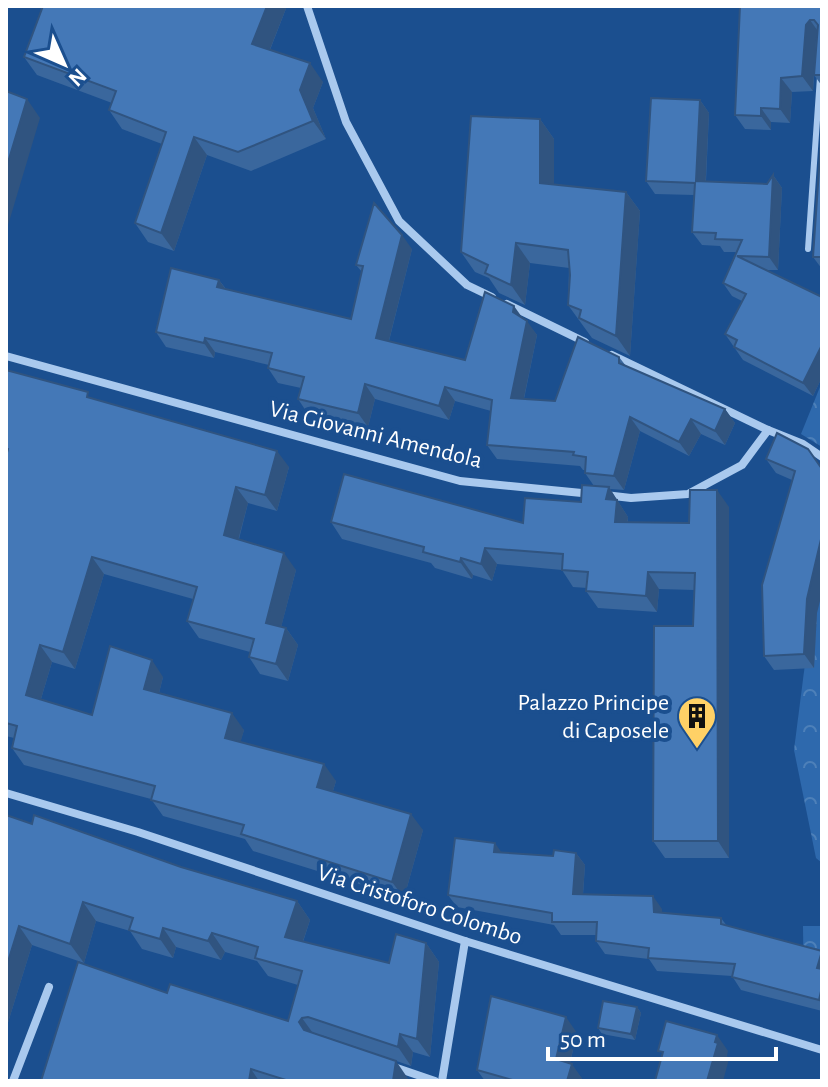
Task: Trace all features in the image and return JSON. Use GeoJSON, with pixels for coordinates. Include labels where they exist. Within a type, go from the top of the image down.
{"type":"FeatureCollection","features":[{"type":"Feature","properties":{"kind":"street"},"geometry":{"type":"LineString","coordinates":[[307,6],[346,122],[399,221],[467,285],[803,444],[822,457]]}},
{"type":"Feature","properties":{"kind":"street","name":"Via Giovanni Amendola"},"geometry":{"type":"LineString","coordinates":[[6,356],[460,481],[631,498],[688,494],[742,465],[768,430]]}},
{"type":"Feature","properties":{"kind":"street","name":"Via Cristoforo Colombo"},"geometry":{"type":"LineString","coordinates":[[6,793],[138,832],[465,941],[822,1050]]}},
{"type":"Feature","properties":{"kind":"street"},"geometry":{"type":"LineString","coordinates":[[442,1081],[465,941]]}},
{"type":"Feature","properties":{"kind":"street"},"geometry":{"type":"LineString","coordinates":[[13,1081],[49,987]]}},
{"type":"Feature","properties":{"kind":"street"},"geometry":{"type":"LineString","coordinates":[[377,1062],[435,1081]]}},
{"type":"Feature","properties":{"kind":"lane"},"geometry":{"type":"LineString","coordinates":[[808,249],[820,70]]}},
{"type":"Feature","properties":{"kind":"green space"},"geometry":{"type":"Polygon","coordinates":[[[822,382],[822,447],[801,434],[822,382]]]}},
{"type":"Feature","properties":{"kind":"green space"},"geometry":{"type":"Polygon","coordinates":[[[822,531],[822,863],[816,858],[794,750],[822,531]]]}},
{"type":"Feature","properties":{"kind":"green space"},"geometry":{"type":"Polygon","coordinates":[[[803,926],[822,926],[822,999],[804,996],[803,926]]]}},
{"type":"Feature","properties":{"kind":"building"},"geometry":{"type":"Polygon","coordinates":[[[43,6],[267,6],[252,44],[310,63],[300,90],[313,121],[238,152],[194,137],[161,233],[135,223],[166,132],[109,110],[116,91],[24,57],[43,6]]]}},
{"type":"Feature","properties":{"kind":"building"},"geometry":{"type":"Polygon","coordinates":[[[740,6],[822,6],[822,75],[814,75],[818,25],[810,20],[806,25],[802,76],[781,78],[780,109],[761,108],[761,116],[735,115],[740,6]]]}},
{"type":"Feature","properties":{"kind":"building"},"geometry":{"type":"Polygon","coordinates":[[[6,91],[27,99],[6,169],[6,91]]]}},
{"type":"Feature","properties":{"kind":"building"},"geometry":{"type":"Polygon","coordinates":[[[651,98],[700,100],[696,181],[767,184],[773,175],[769,257],[737,256],[822,297],[822,345],[803,383],[734,347],[737,340],[725,334],[746,294],[723,283],[742,240],[715,239],[716,233],[692,232],[695,183],[646,181],[651,98]]]}},
{"type":"Feature","properties":{"kind":"building"},"geometry":{"type":"Polygon","coordinates":[[[471,116],[540,119],[540,183],[626,192],[616,336],[579,318],[581,310],[568,305],[568,250],[516,243],[511,285],[485,273],[488,265],[461,252],[471,116]]]}},
{"type":"Feature","properties":{"kind":"building"},"geometry":{"type":"Polygon","coordinates":[[[821,141],[822,257],[813,257],[821,141]]]}},
{"type":"Feature","properties":{"kind":"building"},"geometry":{"type":"Polygon","coordinates":[[[374,203],[402,235],[376,338],[465,360],[485,292],[514,306],[513,312],[527,321],[511,398],[555,401],[578,337],[619,357],[619,363],[725,409],[715,431],[691,419],[679,442],[630,417],[614,476],[585,473],[586,457],[573,455],[574,452],[487,445],[492,400],[445,387],[439,406],[365,384],[358,413],[298,399],[304,377],[268,368],[272,353],[205,338],[204,343],[156,332],[171,268],[219,280],[217,287],[351,319],[363,266],[356,265],[374,203]]]}},
{"type":"Feature","properties":{"kind":"building"},"geometry":{"type":"Polygon","coordinates":[[[6,370],[88,392],[87,397],[277,451],[265,495],[236,487],[224,535],[284,553],[266,623],[286,628],[276,664],[249,657],[254,639],[187,621],[197,587],[92,557],[63,652],[40,645],[26,695],[92,715],[110,646],[152,660],[144,689],[232,713],[225,738],[324,764],[317,787],[411,814],[392,882],[241,834],[244,825],[151,800],[155,786],[12,748],[17,726],[6,723],[6,370]]]}},
{"type":"Feature","properties":{"kind":"building"},"geometry":{"type":"Polygon","coordinates":[[[777,433],[808,449],[822,469],[822,535],[807,599],[804,654],[764,656],[762,585],[795,471],[766,459],[777,433]]]}},
{"type":"Feature","properties":{"kind":"building"},"geometry":{"type":"Polygon","coordinates":[[[344,474],[523,523],[525,498],[581,502],[582,485],[609,487],[606,499],[617,500],[615,522],[689,523],[690,490],[717,490],[718,841],[653,841],[654,626],[693,626],[695,573],[648,572],[646,596],[586,591],[588,572],[562,570],[563,554],[485,548],[481,564],[423,552],[424,547],[331,522],[344,474]]]}},
{"type":"Feature","properties":{"kind":"building"},"geometry":{"type":"Polygon","coordinates":[[[6,815],[32,824],[34,815],[181,867],[297,901],[285,937],[389,963],[396,934],[426,943],[417,1039],[400,1034],[398,1047],[308,1017],[299,1022],[304,1030],[396,1061],[393,1081],[289,1081],[251,1069],[249,1081],[41,1081],[78,962],[167,993],[170,984],[288,1021],[302,971],[255,958],[258,947],[212,933],[208,941],[163,928],[160,939],[129,930],[133,918],[83,902],[70,944],[19,926],[6,968],[6,815]]]}},
{"type":"Feature","properties":{"kind":"building"},"geometry":{"type":"Polygon","coordinates":[[[455,838],[495,843],[494,852],[553,856],[554,850],[576,853],[573,894],[653,896],[654,912],[721,918],[721,924],[822,951],[817,968],[822,969],[819,1000],[732,977],[735,964],[648,958],[649,948],[596,941],[597,922],[552,922],[552,913],[448,895],[455,838]]]}},
{"type":"Feature","properties":{"kind":"building"},"geometry":{"type":"Polygon","coordinates":[[[491,996],[566,1017],[556,1059],[572,1064],[567,1081],[516,1081],[477,1070],[491,996]]]}},
{"type":"Feature","properties":{"kind":"building"},"geometry":{"type":"Polygon","coordinates":[[[603,1001],[637,1007],[631,1034],[598,1028],[603,1001]]]}},
{"type":"Feature","properties":{"kind":"building"},"geometry":{"type":"Polygon","coordinates":[[[666,1021],[717,1035],[715,1042],[718,1043],[707,1081],[655,1081],[663,1052],[658,1051],[666,1021]]]}},
{"type":"Feature","properties":{"kind":"place","name":"Palazzo Principe di Caposele"},"geometry":{"type":"Point","coordinates":[697,750]}}]}
